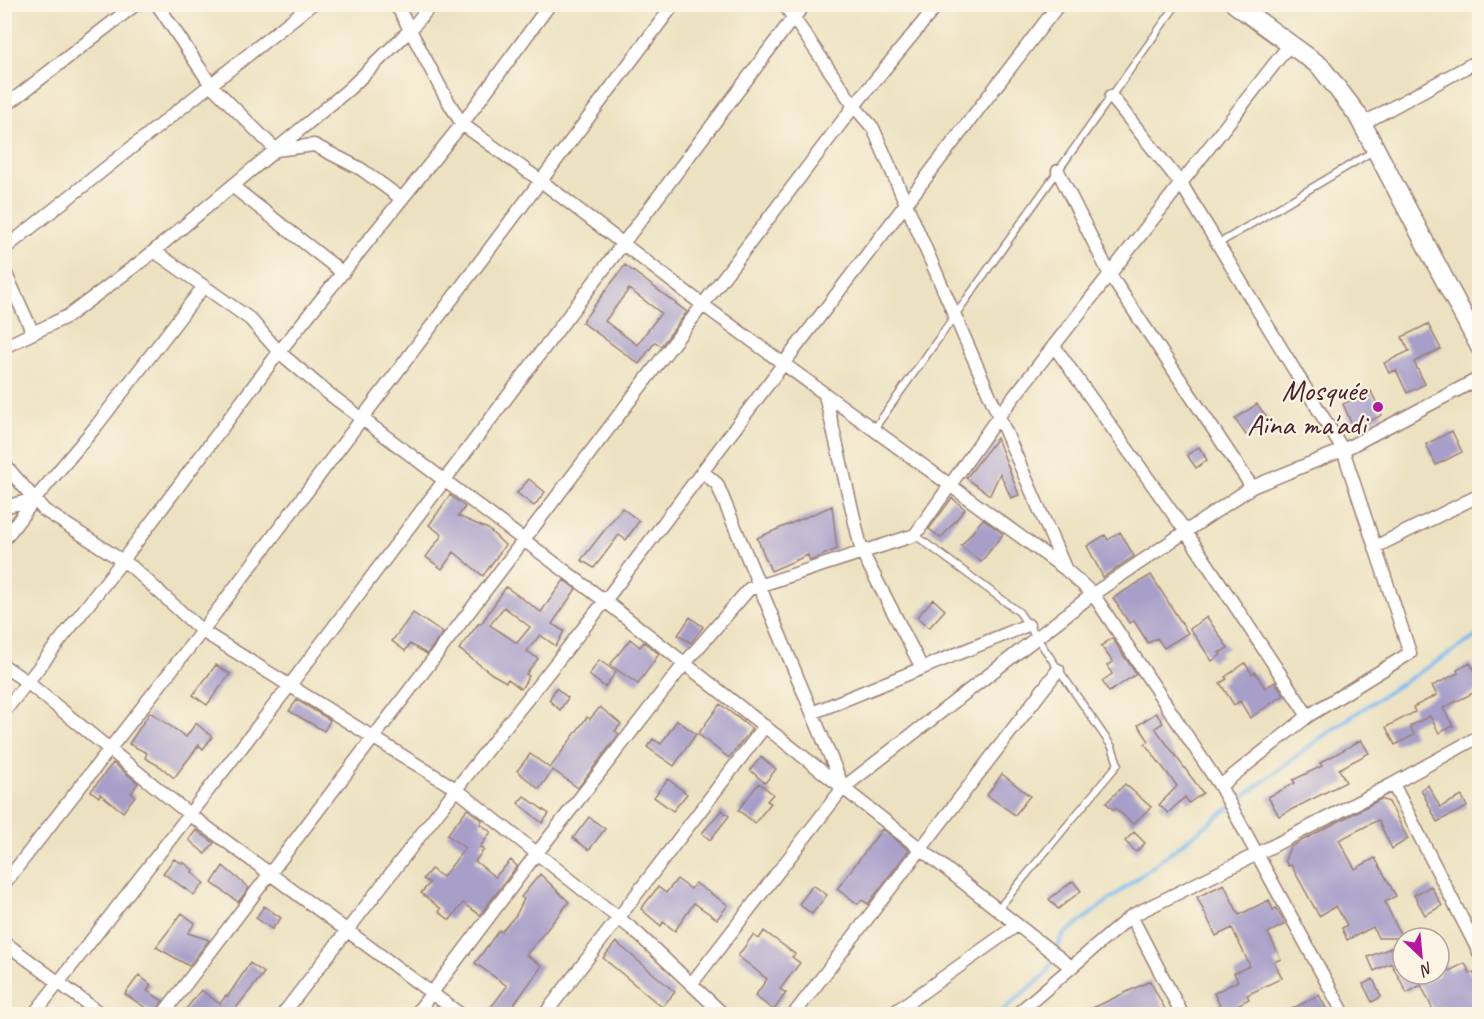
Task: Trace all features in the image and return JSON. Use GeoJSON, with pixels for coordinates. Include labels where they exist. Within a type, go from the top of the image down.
{"type":"FeatureCollection","features":[{"type":"Feature","properties":{"kind":"street"},"geometry":{"type":"LineString","coordinates":[[4,107],[136,4]]}},
{"type":"Feature","properties":{"kind":"street"},"geometry":{"type":"LineString","coordinates":[[157,4],[211,85],[276,150]]}},
{"type":"Feature","properties":{"kind":"street"},"geometry":{"type":"LineString","coordinates":[[4,249],[312,4]]}},
{"type":"Feature","properties":{"kind":"street"},"geometry":{"type":"LineString","coordinates":[[394,4],[462,124],[541,181],[703,305],[1065,569],[1093,594],[1220,786],[1344,1014]]}},
{"type":"Feature","properties":{"kind":"street"},"geometry":{"type":"LineString","coordinates":[[4,348],[68,316],[154,251],[349,89],[410,30],[432,4]]}},
{"type":"Feature","properties":{"kind":"street"},"geometry":{"type":"LineString","coordinates":[[4,712],[123,560],[279,352],[462,124],[550,4]]}},
{"type":"Feature","properties":{"kind":"street"},"geometry":{"type":"LineString","coordinates":[[4,884],[202,631],[674,4]]}},
{"type":"Feature","properties":{"kind":"street"},"geometry":{"type":"LineString","coordinates":[[784,4],[854,106],[873,128],[1065,569]]}},
{"type":"Feature","properties":{"kind":"street"},"geometry":{"type":"LineString","coordinates":[[34,1014],[290,685],[793,18],[806,4]]}},
{"type":"Feature","properties":{"kind":"street"},"geometry":{"type":"LineString","coordinates":[[163,1014],[854,106],[938,4]]}},
{"type":"Feature","properties":{"kind":"street"},"geometry":{"type":"LineString","coordinates":[[284,1014],[456,789],[605,601],[1059,4]]}},
{"type":"Feature","properties":{"kind":"street"},"geometry":{"type":"LineString","coordinates":[[1235,4],[1320,66],[1362,124],[1479,347]]}},
{"type":"Feature","properties":{"kind":"street"},"geometry":{"type":"LineString","coordinates":[[416,1014],[537,853],[685,663],[749,589],[915,536],[998,417],[1182,185],[1290,44]]}},
{"type":"Feature","properties":{"kind":"street"},"geometry":{"type":"LineString","coordinates":[[1362,124],[1472,64],[1479,63]]}},
{"type":"Feature","properties":{"kind":"street"},"geometry":{"type":"LineString","coordinates":[[1112,96],[1182,185],[1343,450],[1410,652],[1308,716],[1220,786]]}},
{"type":"Feature","properties":{"kind":"street"},"geometry":{"type":"LineString","coordinates":[[276,150],[314,145],[361,169],[402,199]]}},
{"type":"Feature","properties":{"kind":"street"},"geometry":{"type":"LineString","coordinates":[[1058,171],[1110,275],[1252,487]]}},
{"type":"Feature","properties":{"kind":"street"},"geometry":{"type":"LineString","coordinates":[[232,186],[343,273]]}},
{"type":"Feature","properties":{"kind":"street"},"geometry":{"type":"LineString","coordinates":[[154,251],[250,319],[279,352],[362,418],[605,601],[1071,967]]}},
{"type":"Feature","properties":{"kind":"street"},"geometry":{"type":"LineString","coordinates":[[4,270],[33,333]]}},
{"type":"Feature","properties":{"kind":"street"},"geometry":{"type":"LineString","coordinates":[[4,540],[97,425],[204,286]]}},
{"type":"Feature","properties":{"kind":"street"},"geometry":{"type":"LineString","coordinates":[[1054,346],[1186,532],[1308,716]]}},
{"type":"Feature","properties":{"kind":"street"},"geometry":{"type":"LineString","coordinates":[[692,983],[843,788],[1093,594],[1252,487],[1343,450],[1479,378]]}},
{"type":"Feature","properties":{"kind":"street"},"geometry":{"type":"LineString","coordinates":[[825,395],[862,552],[922,668]]}},
{"type":"Feature","properties":{"kind":"street"},"geometry":{"type":"LineString","coordinates":[[4,464],[44,510],[123,560],[202,631],[456,789],[619,918],[723,1014]]}},
{"type":"Feature","properties":{"kind":"street"},"geometry":{"type":"LineString","coordinates":[[703,472],[717,484],[843,788]]}},
{"type":"Feature","properties":{"kind":"street"},"geometry":{"type":"LineString","coordinates":[[1375,547],[1479,495]]}},
{"type":"Feature","properties":{"kind":"street"},"geometry":{"type":"LineString","coordinates":[[4,507],[35,500]]}},
{"type":"Feature","properties":{"kind":"street"},"geometry":{"type":"LineString","coordinates":[[812,713],[1028,625]]}},
{"type":"Feature","properties":{"kind":"street"},"geometry":{"type":"LineString","coordinates":[[4,666],[110,748],[189,814],[460,1014]]}},
{"type":"Feature","properties":{"kind":"street"},"geometry":{"type":"LineString","coordinates":[[794,1014],[1058,669]]}},
{"type":"Feature","properties":{"kind":"street"},"geometry":{"type":"LineString","coordinates":[[545,1014],[765,726]]}},
{"type":"Feature","properties":{"kind":"street"},"geometry":{"type":"LineString","coordinates":[[1024,1012],[1071,967],[1131,916],[1393,784],[1479,736]]}},
{"type":"Feature","properties":{"kind":"street"},"geometry":{"type":"LineString","coordinates":[[1393,784],[1479,954]]}},
{"type":"Feature","properties":{"kind":"street"},"geometry":{"type":"LineString","coordinates":[[1131,916],[1182,1014]]}},
{"type":"Feature","properties":{"kind":"street"},"geometry":{"type":"LineString","coordinates":[[892,1014],[1017,925]]}},
{"type":"Feature","properties":{"kind":"street"},"geometry":{"type":"LineString","coordinates":[[4,942],[101,1014]]}},
{"type":"Feature","properties":{"kind":"lane"},"geometry":{"type":"LineString","coordinates":[[873,430],[1177,4]]}},
{"type":"Feature","properties":{"kind":"lane"},"geometry":{"type":"LineString","coordinates":[[1218,244],[1376,150]]}},
{"type":"Feature","properties":{"kind":"lane"},"geometry":{"type":"LineString","coordinates":[[915,536],[1019,612],[1112,747],[1118,764],[998,910]]}},
{"type":"Feature","properties":{"kind":"building"},"geometry":{"type":"Polygon","coordinates":[[[625,265],[687,312],[661,346],[655,342],[639,364],[582,322],[625,265]],[[629,289],[605,321],[637,345],[661,313],[629,289]]]}},
{"type":"Feature","properties":{"kind":"building"},"geometry":{"type":"Polygon","coordinates":[[[1428,324],[1441,349],[1414,362],[1425,384],[1407,393],[1396,370],[1389,373],[1384,363],[1409,351],[1402,337],[1428,324]]]}},
{"type":"Feature","properties":{"kind":"building"},"geometry":{"type":"Polygon","coordinates":[[[1371,391],[1382,415],[1354,429],[1343,404],[1371,391]]]}},
{"type":"Feature","properties":{"kind":"building"},"geometry":{"type":"Polygon","coordinates":[[[1257,404],[1268,419],[1246,435],[1235,419],[1257,404]]]}},
{"type":"Feature","properties":{"kind":"building"},"geometry":{"type":"Polygon","coordinates":[[[1452,431],[1462,452],[1436,465],[1426,444],[1452,431]]]}},
{"type":"Feature","properties":{"kind":"building"},"geometry":{"type":"Polygon","coordinates":[[[997,438],[1019,495],[1011,498],[1000,473],[990,495],[966,478],[997,438]]]}},
{"type":"Feature","properties":{"kind":"building"},"geometry":{"type":"Polygon","coordinates":[[[1199,447],[1207,460],[1196,468],[1187,455],[1199,447]]]}},
{"type":"Feature","properties":{"kind":"building"},"geometry":{"type":"Polygon","coordinates":[[[529,479],[545,492],[534,506],[517,493],[529,479]]]}},
{"type":"Feature","properties":{"kind":"building"},"geometry":{"type":"Polygon","coordinates":[[[450,495],[465,507],[458,516],[488,529],[505,545],[483,576],[454,552],[442,569],[426,557],[442,535],[429,525],[450,495]]]}},
{"type":"Feature","properties":{"kind":"building"},"geometry":{"type":"Polygon","coordinates":[[[952,498],[965,509],[941,538],[929,529],[952,498]]]}},
{"type":"Feature","properties":{"kind":"building"},"geometry":{"type":"Polygon","coordinates":[[[832,506],[837,549],[810,561],[808,555],[771,571],[757,538],[832,506]]]}},
{"type":"Feature","properties":{"kind":"building"},"geometry":{"type":"Polygon","coordinates":[[[622,508],[639,521],[626,540],[619,535],[594,568],[581,560],[622,508]]]}},
{"type":"Feature","properties":{"kind":"building"},"geometry":{"type":"Polygon","coordinates":[[[983,519],[1003,534],[981,562],[961,546],[983,519]]]}},
{"type":"Feature","properties":{"kind":"building"},"geometry":{"type":"Polygon","coordinates":[[[1120,532],[1134,556],[1103,577],[1087,546],[1105,535],[1108,540],[1120,532]]]}},
{"type":"Feature","properties":{"kind":"building"},"geometry":{"type":"Polygon","coordinates":[[[1151,575],[1188,633],[1164,648],[1157,638],[1148,643],[1134,621],[1129,623],[1113,598],[1151,575]]]}},
{"type":"Feature","properties":{"kind":"building"},"geometry":{"type":"Polygon","coordinates":[[[564,580],[576,589],[552,624],[564,631],[556,646],[540,635],[527,651],[538,659],[526,674],[529,676],[521,689],[508,679],[506,682],[492,674],[459,649],[479,623],[481,624],[506,587],[541,612],[564,580]],[[504,607],[490,625],[517,643],[530,627],[504,607]]]}},
{"type":"Feature","properties":{"kind":"building"},"geometry":{"type":"Polygon","coordinates":[[[933,599],[945,610],[929,628],[917,617],[933,599]]]}},
{"type":"Feature","properties":{"kind":"building"},"geometry":{"type":"Polygon","coordinates":[[[413,613],[443,633],[427,654],[410,644],[405,651],[392,641],[413,613]]]}},
{"type":"Feature","properties":{"kind":"building"},"geometry":{"type":"Polygon","coordinates":[[[690,617],[703,627],[691,643],[678,635],[690,617]]]}},
{"type":"Feature","properties":{"kind":"building"},"geometry":{"type":"Polygon","coordinates":[[[1207,617],[1228,648],[1212,661],[1190,629],[1207,617]]]}},
{"type":"Feature","properties":{"kind":"building"},"geometry":{"type":"Polygon","coordinates":[[[1112,638],[1136,674],[1109,692],[1102,681],[1112,674],[1107,665],[1113,662],[1101,646],[1112,638]]]}},
{"type":"Feature","properties":{"kind":"building"},"geometry":{"type":"Polygon","coordinates":[[[630,639],[640,647],[644,642],[659,654],[638,684],[610,665],[630,639]]]}},
{"type":"Feature","properties":{"kind":"building"},"geometry":{"type":"Polygon","coordinates":[[[599,660],[616,672],[605,687],[589,675],[599,660]]]}},
{"type":"Feature","properties":{"kind":"building"},"geometry":{"type":"Polygon","coordinates":[[[1245,663],[1252,674],[1255,672],[1265,688],[1275,682],[1284,695],[1250,718],[1240,701],[1234,705],[1220,683],[1245,663]]]}},
{"type":"Feature","properties":{"kind":"building"},"geometry":{"type":"Polygon","coordinates":[[[1470,663],[1475,671],[1479,669],[1479,690],[1443,708],[1453,726],[1439,733],[1430,716],[1410,726],[1414,735],[1395,745],[1386,727],[1415,712],[1413,707],[1437,695],[1432,686],[1458,673],[1457,670],[1470,663]]]}},
{"type":"Feature","properties":{"kind":"building"},"geometry":{"type":"Polygon","coordinates":[[[216,665],[230,674],[207,705],[193,695],[216,665]]]}},
{"type":"Feature","properties":{"kind":"building"},"geometry":{"type":"Polygon","coordinates":[[[556,688],[568,698],[560,710],[549,700],[556,688]]]}},
{"type":"Feature","properties":{"kind":"building"},"geometry":{"type":"Polygon","coordinates":[[[297,700],[330,720],[324,731],[289,711],[297,700]]]}},
{"type":"Feature","properties":{"kind":"building"},"geometry":{"type":"Polygon","coordinates":[[[720,704],[752,729],[729,758],[698,734],[720,704]]]}},
{"type":"Feature","properties":{"kind":"building"},"geometry":{"type":"Polygon","coordinates":[[[600,707],[621,724],[615,731],[619,734],[578,788],[553,770],[539,789],[517,771],[530,754],[550,768],[587,717],[590,719],[600,707]]]}},
{"type":"Feature","properties":{"kind":"building"},"geometry":{"type":"Polygon","coordinates":[[[150,712],[186,737],[196,723],[212,737],[203,749],[199,745],[174,778],[145,758],[147,753],[129,744],[150,712]]]}},
{"type":"Feature","properties":{"kind":"building"},"geometry":{"type":"Polygon","coordinates":[[[1156,713],[1163,723],[1155,728],[1203,793],[1189,803],[1185,797],[1168,813],[1159,805],[1177,786],[1145,744],[1149,741],[1138,725],[1156,713]]]}},
{"type":"Feature","properties":{"kind":"building"},"geometry":{"type":"Polygon","coordinates":[[[677,720],[696,734],[674,766],[647,747],[653,739],[661,744],[677,720]]]}},
{"type":"Feature","properties":{"kind":"building"},"geometry":{"type":"Polygon","coordinates":[[[1361,740],[1369,753],[1339,769],[1346,782],[1279,816],[1268,797],[1295,783],[1293,780],[1322,766],[1320,763],[1361,740]]]}},
{"type":"Feature","properties":{"kind":"building"},"geometry":{"type":"Polygon","coordinates":[[[761,757],[776,769],[765,783],[750,770],[761,757]]]}},
{"type":"Feature","properties":{"kind":"building"},"geometry":{"type":"Polygon","coordinates":[[[113,763],[138,783],[131,793],[135,796],[123,812],[100,794],[99,797],[91,791],[113,763]]]}},
{"type":"Feature","properties":{"kind":"building"},"geometry":{"type":"Polygon","coordinates":[[[1002,774],[1030,796],[1015,815],[987,795],[1002,774]]]}},
{"type":"Feature","properties":{"kind":"building"},"geometry":{"type":"Polygon","coordinates":[[[668,779],[687,794],[673,811],[654,797],[668,779]]]}},
{"type":"Feature","properties":{"kind":"building"},"geometry":{"type":"Polygon","coordinates":[[[759,783],[773,794],[767,801],[771,803],[755,823],[738,810],[759,783]]]}},
{"type":"Feature","properties":{"kind":"building"},"geometry":{"type":"Polygon","coordinates":[[[1125,784],[1151,807],[1133,824],[1106,803],[1125,784]]]}},
{"type":"Feature","properties":{"kind":"building"},"geometry":{"type":"Polygon","coordinates":[[[1428,785],[1440,807],[1462,796],[1467,807],[1437,822],[1421,789],[1428,785]]]}},
{"type":"Feature","properties":{"kind":"building"},"geometry":{"type":"Polygon","coordinates":[[[524,796],[549,814],[542,823],[518,803],[524,796]]]}},
{"type":"Feature","properties":{"kind":"building"},"geometry":{"type":"Polygon","coordinates":[[[1381,799],[1389,802],[1408,839],[1392,849],[1378,820],[1339,840],[1355,869],[1375,858],[1396,896],[1385,902],[1396,926],[1391,926],[1391,938],[1378,938],[1373,927],[1347,940],[1342,928],[1347,925],[1336,906],[1319,916],[1291,865],[1288,866],[1285,860],[1290,847],[1381,799]]]}},
{"type":"Feature","properties":{"kind":"building"},"geometry":{"type":"Polygon","coordinates":[[[467,809],[482,820],[480,824],[491,832],[480,847],[484,850],[475,861],[495,877],[511,860],[517,866],[480,915],[463,903],[450,920],[439,912],[441,909],[421,893],[430,883],[423,879],[431,869],[443,877],[465,848],[447,835],[467,809]]]}},
{"type":"Feature","properties":{"kind":"building"},"geometry":{"type":"Polygon","coordinates":[[[722,810],[729,816],[710,840],[702,833],[722,810]]]}},
{"type":"Feature","properties":{"kind":"building"},"geometry":{"type":"Polygon","coordinates":[[[589,817],[605,829],[589,850],[573,838],[589,817]]]}},
{"type":"Feature","properties":{"kind":"building"},"geometry":{"type":"Polygon","coordinates":[[[882,829],[909,850],[868,904],[862,900],[858,904],[837,889],[882,829]]]}},
{"type":"Feature","properties":{"kind":"building"},"geometry":{"type":"Polygon","coordinates":[[[196,830],[214,843],[205,854],[189,840],[196,830]]]}},
{"type":"Feature","properties":{"kind":"building"},"geometry":{"type":"Polygon","coordinates":[[[1134,832],[1145,843],[1136,852],[1125,841],[1134,832]]]}},
{"type":"Feature","properties":{"kind":"building"},"geometry":{"type":"Polygon","coordinates":[[[174,859],[183,862],[193,870],[192,872],[204,883],[194,895],[163,873],[174,859]]]}},
{"type":"Feature","properties":{"kind":"building"},"geometry":{"type":"Polygon","coordinates":[[[223,866],[249,888],[238,902],[212,883],[223,866]]]}},
{"type":"Feature","properties":{"kind":"building"},"geometry":{"type":"Polygon","coordinates":[[[540,874],[569,902],[526,955],[542,966],[507,1014],[486,1014],[507,986],[475,963],[499,930],[501,932],[516,915],[524,899],[521,897],[540,874]]]}},
{"type":"Feature","properties":{"kind":"building"},"geometry":{"type":"Polygon","coordinates":[[[677,879],[691,889],[695,883],[728,905],[717,919],[694,903],[675,931],[663,922],[661,926],[641,909],[658,887],[666,893],[677,879]]]}},
{"type":"Feature","properties":{"kind":"building"},"geometry":{"type":"Polygon","coordinates":[[[1073,881],[1081,891],[1058,909],[1049,899],[1073,881]]]}},
{"type":"Feature","properties":{"kind":"building"},"geometry":{"type":"Polygon","coordinates":[[[1224,884],[1239,915],[1269,900],[1273,910],[1276,908],[1285,924],[1268,933],[1281,959],[1274,962],[1282,978],[1247,995],[1249,999],[1223,1012],[1214,993],[1238,981],[1234,973],[1250,966],[1232,928],[1216,936],[1197,897],[1224,884]]]}},
{"type":"Feature","properties":{"kind":"building"},"geometry":{"type":"Polygon","coordinates":[[[813,885],[827,895],[812,914],[799,904],[813,885]]]}},
{"type":"Feature","properties":{"kind":"building"},"geometry":{"type":"Polygon","coordinates":[[[1431,886],[1442,906],[1425,915],[1414,895],[1431,886]]]}},
{"type":"Feature","properties":{"kind":"building"},"geometry":{"type":"Polygon","coordinates":[[[264,906],[281,918],[272,929],[256,918],[264,906]]]}},
{"type":"Feature","properties":{"kind":"building"},"geometry":{"type":"Polygon","coordinates":[[[182,913],[195,923],[188,933],[209,940],[189,966],[156,947],[182,913]]]}},
{"type":"Feature","properties":{"kind":"building"},"geometry":{"type":"Polygon","coordinates":[[[764,931],[795,954],[792,957],[800,963],[780,989],[786,993],[774,1010],[755,996],[767,979],[738,956],[753,935],[759,939],[764,931]]]}},
{"type":"Feature","properties":{"kind":"building"},"geometry":{"type":"Polygon","coordinates":[[[616,942],[675,992],[662,1007],[603,958],[616,942]]]}},
{"type":"Feature","properties":{"kind":"building"},"geometry":{"type":"Polygon","coordinates":[[[1391,948],[1391,963],[1374,971],[1368,957],[1391,948]]]}},
{"type":"Feature","properties":{"kind":"building"},"geometry":{"type":"Polygon","coordinates":[[[250,963],[264,973],[232,1013],[234,1014],[182,1014],[201,990],[220,1004],[250,963]]]}},
{"type":"Feature","properties":{"kind":"building"},"geometry":{"type":"Polygon","coordinates":[[[1465,963],[1470,974],[1473,972],[1479,984],[1479,1014],[1435,1014],[1421,986],[1451,986],[1451,970],[1465,963]]]}},
{"type":"Feature","properties":{"kind":"building"},"geometry":{"type":"Polygon","coordinates":[[[139,975],[151,985],[147,991],[163,1001],[155,1014],[125,994],[139,975]]]}},
{"type":"Feature","properties":{"kind":"building"},"geometry":{"type":"Polygon","coordinates":[[[1373,979],[1381,997],[1372,1002],[1363,984],[1373,979]]]}},
{"type":"Feature","properties":{"kind":"building"},"geometry":{"type":"Polygon","coordinates":[[[1150,981],[1166,1011],[1159,1014],[1080,1014],[1150,981]]]}},
{"type":"Feature","properties":{"kind":"building"},"geometry":{"type":"Polygon","coordinates":[[[1403,986],[1419,986],[1407,993],[1403,986]]]}},
{"type":"Feature","properties":{"kind":"building"},"geometry":{"type":"Polygon","coordinates":[[[1319,995],[1329,1014],[1282,1014],[1319,995]]]}},
{"type":"Feature","properties":{"kind":"waterway"},"geometry":{"type":"LineString","coordinates":[[999,1014],[1047,973],[1062,936],[1320,738],[1480,634]]}},
{"type":"Feature","properties":{"kind":"place","name":"Mosquée Aïna ma'adi"},"geometry":{"type":"Point","coordinates":[1378,407]}}]}
